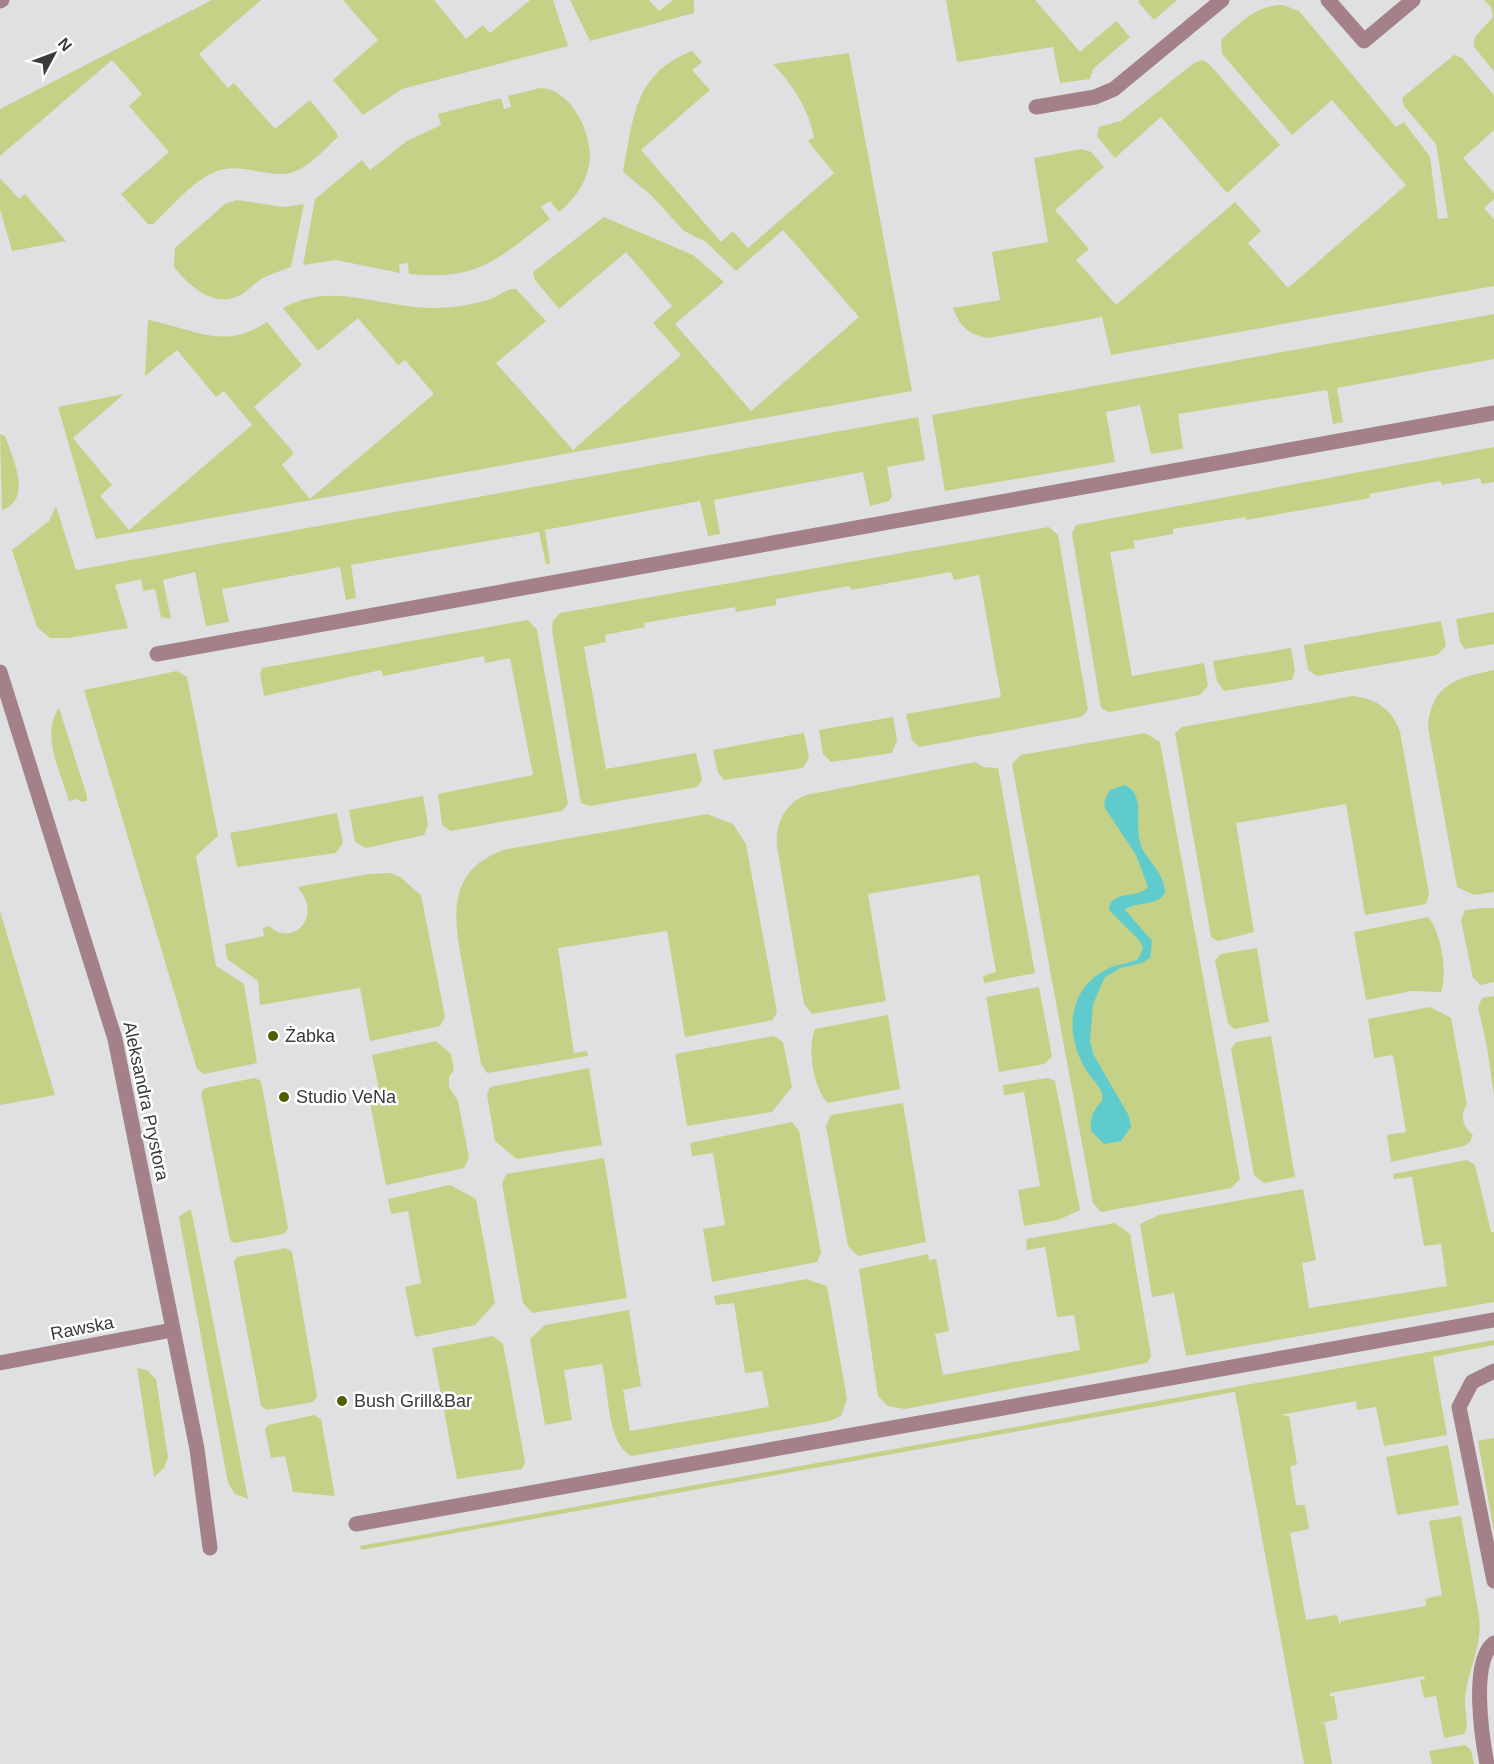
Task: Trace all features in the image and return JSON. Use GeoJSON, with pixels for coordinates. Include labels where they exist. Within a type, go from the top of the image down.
{"type":"FeatureCollection","features":[{"type":"Feature","properties":{"kind":"street"},"geometry":{"type":"LineString","coordinates":[[1036,107],[1095,97],[1114,89],[1222,0]]}},
{"type":"Feature","properties":{"kind":"street"},"geometry":{"type":"LineString","coordinates":[[1328,0],[1364,41],[1413,0]]}},
{"type":"Feature","properties":{"kind":"street"},"geometry":{"type":"LineString","coordinates":[[157,654],[1494,413]]}},
{"type":"Feature","properties":{"kind":"street","name":"Aleksandra Prystora"},"geometry":{"type":"LineString","coordinates":[[0,672],[115,1039],[197,1449],[210,1548]]}},
{"type":"Feature","properties":{"kind":"street"},"geometry":{"type":"LineString","coordinates":[[356,1524],[1494,1320]]}},
{"type":"Feature","properties":{"kind":"street","name":"Rawska"},"geometry":{"type":"LineString","coordinates":[[0,1363],[172,1330]]}},
{"type":"Feature","properties":{"kind":"street"},"geometry":{"type":"LineString","coordinates":[[1494,1371],[1472,1382],[1459,1407],[1494,1581]]}},
{"type":"Feature","properties":{"kind":"street"},"geometry":{"type":"LineString","coordinates":[[1487,1764],[1479,1718],[1482,1671],[1490,1647],[1494,1643]]}},
{"type":"Feature","properties":{"kind":"green space"},"geometry":{"type":"Polygon","coordinates":[[[212,0],[261,0],[199,54],[228,88],[234,83],[275,129],[310,100],[338,137],[310,163],[297,171],[281,174],[235,168],[217,171],[191,187],[153,224],[148,224],[121,194],[169,152],[129,106],[142,94],[112,60],[0,156],[0,109],[212,0]]]}},
{"type":"Feature","properties":{"kind":"green space"},"geometry":{"type":"Polygon","coordinates":[[[343,0],[434,0],[466,39],[483,25],[490,33],[530,0],[553,0],[568,46],[402,89],[363,115],[333,80],[378,40],[343,0]]]}},
{"type":"Feature","properties":{"kind":"green space"},"geometry":{"type":"Polygon","coordinates":[[[570,0],[649,0],[659,11],[673,0],[694,0],[694,13],[590,41],[570,0]]]}},
{"type":"Feature","properties":{"kind":"green space"},"geometry":{"type":"Polygon","coordinates":[[[946,0],[1035,0],[1080,52],[1116,21],[1130,37],[1093,69],[1090,79],[1060,83],[1053,47],[957,62],[946,0]]]}},
{"type":"Feature","properties":{"kind":"green space"},"geometry":{"type":"Polygon","coordinates":[[[1140,0],[1177,0],[1154,20],[1138,2],[1140,0]]]}},
{"type":"Feature","properties":{"kind":"green space"},"geometry":{"type":"Polygon","coordinates":[[[1484,0],[1494,0],[1494,71],[1474,47],[1475,37],[1493,17],[1491,7],[1484,0]]]}},
{"type":"Feature","properties":{"kind":"green space"},"geometry":{"type":"Polygon","coordinates":[[[1283,5],[1299,11],[1396,127],[1404,122],[1430,157],[1438,219],[1448,218],[1436,144],[1404,106],[1402,98],[1454,55],[1462,58],[1494,95],[1494,130],[1463,158],[1494,193],[1494,199],[1484,208],[1494,220],[1494,286],[1111,355],[1102,317],[989,338],[976,335],[966,329],[953,308],[1000,300],[992,252],[1048,242],[1034,158],[1082,149],[1091,152],[1104,167],[1055,210],[1089,249],[1076,260],[1116,305],[1235,202],[1261,231],[1248,243],[1288,288],[1406,185],[1332,100],[1292,135],[1222,54],[1221,40],[1242,21],[1265,8],[1283,5]]]}},
{"type":"Feature","properties":{"kind":"green space"},"geometry":{"type":"Polygon","coordinates":[[[692,51],[702,62],[692,70],[710,90],[641,150],[721,242],[733,231],[748,248],[834,173],[808,141],[814,137],[804,107],[787,80],[773,64],[849,53],[912,391],[96,539],[58,407],[124,394],[73,438],[112,485],[100,496],[129,530],[252,425],[224,391],[216,397],[177,350],[145,376],[148,320],[222,336],[251,331],[267,322],[302,365],[254,407],[294,453],[282,465],[310,499],[434,394],[405,360],[398,365],[358,318],[318,351],[283,308],[302,300],[321,296],[358,298],[416,307],[450,307],[484,301],[516,289],[546,321],[496,363],[573,450],[681,355],[653,323],[672,306],[626,252],[559,309],[535,280],[533,272],[604,217],[693,255],[724,282],[675,324],[751,411],[859,317],[783,230],[736,271],[706,242],[684,231],[651,195],[623,172],[634,116],[647,85],[658,72],[692,51]]]}},
{"type":"Feature","properties":{"kind":"green space"},"geometry":{"type":"Polygon","coordinates":[[[1203,60],[1210,65],[1280,145],[1227,193],[1161,117],[1115,158],[1097,136],[1099,127],[1121,121],[1194,63],[1203,60]]]}},
{"type":"Feature","properties":{"kind":"green space"},"geometry":{"type":"Polygon","coordinates":[[[540,88],[552,90],[562,96],[579,116],[588,142],[589,166],[578,192],[569,203],[559,212],[550,201],[541,207],[550,219],[516,245],[486,264],[454,274],[409,274],[408,263],[399,264],[400,273],[336,260],[303,265],[315,199],[362,160],[370,170],[407,141],[441,125],[438,114],[501,98],[504,109],[511,107],[508,96],[540,88]]]}},
{"type":"Feature","properties":{"kind":"green space"},"geometry":{"type":"Polygon","coordinates":[[[0,178],[19,199],[25,194],[66,241],[12,251],[0,209],[0,178]]]}},
{"type":"Feature","properties":{"kind":"green space"},"geometry":{"type":"Polygon","coordinates":[[[237,200],[283,207],[304,204],[291,267],[261,279],[238,296],[228,299],[210,297],[194,287],[174,267],[175,248],[225,204],[237,200]]]}},
{"type":"Feature","properties":{"kind":"green space"},"geometry":{"type":"Polygon","coordinates":[[[1494,314],[1494,359],[1337,388],[1343,422],[1333,424],[1327,390],[1178,414],[1183,449],[1151,454],[1140,405],[1106,412],[1115,462],[945,491],[932,415],[1494,314]]]}},
{"type":"Feature","properties":{"kind":"green space"},"geometry":{"type":"Polygon","coordinates":[[[918,417],[925,460],[887,467],[892,496],[889,501],[870,506],[863,472],[714,500],[720,534],[708,536],[700,501],[545,530],[550,564],[546,564],[539,532],[351,565],[356,598],[346,600],[340,567],[222,589],[229,622],[206,626],[195,572],[163,580],[171,619],[161,617],[155,589],[143,591],[141,579],[115,585],[128,628],[68,638],[50,638],[37,627],[12,550],[49,521],[56,506],[76,570],[918,417]]]}},
{"type":"Feature","properties":{"kind":"green space"},"geometry":{"type":"Polygon","coordinates":[[[0,434],[5,436],[16,467],[19,488],[17,497],[11,505],[2,510],[0,434]]]}},
{"type":"Feature","properties":{"kind":"green space"},"geometry":{"type":"Polygon","coordinates":[[[1494,447],[1494,482],[1482,484],[1480,478],[1442,485],[1440,481],[1369,494],[1370,498],[1246,520],[1246,517],[1173,529],[1173,534],[1133,541],[1135,548],[1110,552],[1132,676],[1204,663],[1208,686],[1200,695],[1109,712],[1101,708],[1072,533],[1076,525],[1494,447]]]}},
{"type":"Feature","properties":{"kind":"green space"},"geometry":{"type":"Polygon","coordinates":[[[1049,527],[1058,535],[1088,710],[1081,717],[919,747],[912,740],[906,714],[1001,697],[979,575],[954,580],[951,572],[851,590],[849,586],[776,599],[776,605],[736,612],[735,607],[644,623],[645,627],[605,635],[606,642],[584,647],[606,769],[696,753],[702,780],[697,787],[590,806],[581,803],[552,630],[553,621],[560,613],[1049,527]]]}},
{"type":"Feature","properties":{"kind":"green space"},"geometry":{"type":"Polygon","coordinates":[[[1494,612],[1494,644],[1465,649],[1460,642],[1456,619],[1494,612]]]}},
{"type":"Feature","properties":{"kind":"green space"},"geometry":{"type":"Polygon","coordinates":[[[528,620],[537,630],[568,804],[562,811],[451,831],[442,825],[438,794],[533,775],[510,658],[485,663],[484,656],[383,676],[381,670],[264,696],[260,674],[262,668],[528,620]]]}},
{"type":"Feature","properties":{"kind":"green space"},"geometry":{"type":"Polygon","coordinates":[[[1441,621],[1446,646],[1437,655],[1317,676],[1308,670],[1304,645],[1441,621]]]}},
{"type":"Feature","properties":{"kind":"green space"},"geometry":{"type":"Polygon","coordinates":[[[1291,648],[1295,671],[1292,680],[1224,691],[1217,681],[1213,661],[1291,648]]]}},
{"type":"Feature","properties":{"kind":"green space"},"geometry":{"type":"Polygon","coordinates":[[[1494,670],[1494,892],[1474,895],[1457,887],[1428,727],[1434,701],[1448,685],[1468,676],[1494,670]]]}},
{"type":"Feature","properties":{"kind":"green space"},"geometry":{"type":"Polygon","coordinates":[[[177,671],[187,677],[218,836],[196,856],[216,966],[244,984],[257,1063],[204,1074],[197,1069],[84,690],[177,671]]]}},
{"type":"Feature","properties":{"kind":"green space"},"geometry":{"type":"Polygon","coordinates":[[[1353,696],[1382,706],[1393,717],[1400,732],[1429,894],[1426,904],[1365,915],[1346,804],[1236,823],[1254,932],[1218,941],[1211,937],[1175,733],[1182,727],[1353,696]]]}},
{"type":"Feature","properties":{"kind":"green space"},"geometry":{"type":"Polygon","coordinates":[[[59,708],[87,801],[82,802],[77,799],[69,801],[57,766],[51,730],[59,708]]]}},
{"type":"Feature","properties":{"kind":"green space"},"geometry":{"type":"Polygon","coordinates":[[[893,717],[897,740],[892,753],[831,762],[823,754],[819,730],[893,717]]]}},
{"type":"Feature","properties":{"kind":"green space"},"geometry":{"type":"Polygon","coordinates":[[[804,733],[809,758],[803,768],[724,780],[718,773],[713,750],[804,733]]]}},
{"type":"Feature","properties":{"kind":"green space"},"geometry":{"type":"Polygon","coordinates":[[[1145,733],[1160,742],[1240,1179],[1231,1188],[1101,1212],[1093,1203],[1012,764],[1021,755],[1145,733]]]}},
{"type":"Feature","properties":{"kind":"green space"},"geometry":{"type":"Polygon","coordinates":[[[975,762],[983,767],[998,768],[1035,973],[984,983],[983,976],[996,972],[979,875],[868,894],[886,1001],[812,1014],[804,1004],[777,847],[779,823],[782,816],[792,804],[806,795],[975,762]]]}},
{"type":"Feature","properties":{"kind":"green space"},"geometry":{"type":"Polygon","coordinates":[[[423,796],[428,825],[424,835],[366,848],[355,842],[349,810],[423,796]]]}},
{"type":"Feature","properties":{"kind":"green space"},"geometry":{"type":"Polygon","coordinates":[[[337,813],[343,843],[336,853],[237,867],[230,833],[337,813]]]}},
{"type":"Feature","properties":{"kind":"green space"},"geometry":{"type":"Polygon","coordinates":[[[707,814],[733,824],[746,844],[777,1012],[773,1020],[685,1037],[667,931],[558,948],[574,1053],[587,1051],[588,1056],[487,1073],[481,1064],[456,922],[461,888],[469,873],[483,860],[503,850],[707,814]]]}},
{"type":"Feature","properties":{"kind":"green space"},"geometry":{"type":"Polygon","coordinates":[[[390,873],[400,877],[421,895],[445,1017],[440,1026],[370,1041],[360,988],[260,1005],[258,981],[227,959],[225,944],[264,936],[263,928],[269,926],[278,932],[296,931],[307,917],[308,908],[305,897],[297,887],[369,874],[390,873]]]}},
{"type":"Feature","properties":{"kind":"green space"},"geometry":{"type":"Polygon","coordinates":[[[1494,908],[1494,982],[1481,985],[1473,978],[1461,920],[1465,910],[1494,908]]]}},
{"type":"Feature","properties":{"kind":"green space"},"geometry":{"type":"Polygon","coordinates":[[[0,911],[55,1095],[0,1105],[0,911]]]}},
{"type":"Feature","properties":{"kind":"green space"},"geometry":{"type":"Polygon","coordinates":[[[1428,917],[1440,942],[1442,953],[1444,974],[1441,992],[1412,991],[1366,1000],[1354,932],[1428,917]]]}},
{"type":"Feature","properties":{"kind":"green space"},"geometry":{"type":"Polygon","coordinates":[[[1257,948],[1269,1022],[1234,1029],[1228,1023],[1215,960],[1221,954],[1257,948]]]}},
{"type":"Feature","properties":{"kind":"green space"},"geometry":{"type":"Polygon","coordinates":[[[1039,987],[1052,1057],[1044,1064],[999,1072],[986,997],[1039,987]]]}},
{"type":"Feature","properties":{"kind":"green space"},"geometry":{"type":"Polygon","coordinates":[[[1494,996],[1494,1096],[1478,1007],[1482,998],[1494,996]]]}},
{"type":"Feature","properties":{"kind":"green space"},"geometry":{"type":"Polygon","coordinates":[[[1430,1007],[1451,1018],[1467,1105],[1463,1113],[1463,1121],[1473,1135],[1470,1142],[1464,1146],[1391,1162],[1387,1135],[1406,1132],[1393,1055],[1374,1058],[1368,1019],[1430,1007]]]}},
{"type":"Feature","properties":{"kind":"green space"},"geometry":{"type":"Polygon","coordinates":[[[888,1015],[900,1089],[828,1103],[819,1088],[813,1068],[812,1047],[815,1029],[888,1015]]]}},
{"type":"Feature","properties":{"kind":"green space"},"geometry":{"type":"Polygon","coordinates":[[[774,1036],[783,1042],[792,1087],[772,1112],[687,1126],[675,1054],[774,1036]]]}},
{"type":"Feature","properties":{"kind":"green space"},"geometry":{"type":"Polygon","coordinates":[[[1271,1036],[1295,1177],[1264,1183],[1254,1175],[1231,1049],[1236,1042],[1271,1036]]]}},
{"type":"Feature","properties":{"kind":"green space"},"geometry":{"type":"Polygon","coordinates":[[[436,1041],[451,1054],[454,1070],[449,1077],[449,1087],[458,1101],[469,1158],[464,1168],[386,1185],[369,1098],[380,1095],[372,1055],[436,1041]]]}},
{"type":"Feature","properties":{"kind":"green space"},"geometry":{"type":"Polygon","coordinates":[[[589,1068],[602,1145],[517,1159],[495,1141],[487,1095],[490,1087],[589,1068]]]}},
{"type":"Feature","properties":{"kind":"green space"},"geometry":{"type":"Polygon","coordinates":[[[254,1078],[261,1081],[288,1228],[284,1234],[234,1243],[230,1240],[201,1093],[205,1088],[254,1078]]]}},
{"type":"Feature","properties":{"kind":"green space"},"geometry":{"type":"Polygon","coordinates":[[[1048,1078],[1055,1081],[1080,1210],[1058,1220],[1024,1226],[1018,1190],[1040,1186],[1024,1092],[1004,1095],[1003,1085],[1048,1078]]]}},
{"type":"Feature","properties":{"kind":"green space"},"geometry":{"type":"Polygon","coordinates":[[[903,1103],[926,1242],[858,1256],[848,1246],[826,1126],[831,1115],[903,1103]]]}},
{"type":"Feature","properties":{"kind":"green space"},"geometry":{"type":"Polygon","coordinates":[[[792,1122],[799,1131],[821,1253],[817,1262],[712,1282],[703,1229],[725,1225],[713,1153],[692,1156],[690,1143],[792,1122]]]}},
{"type":"Feature","properties":{"kind":"green space"},"geometry":{"type":"Polygon","coordinates":[[[604,1158],[627,1298],[532,1313],[523,1303],[502,1184],[506,1174],[604,1158]]]}},
{"type":"Feature","properties":{"kind":"green space"},"geometry":{"type":"Polygon","coordinates":[[[1467,1160],[1475,1165],[1491,1232],[1494,1232],[1494,1302],[1186,1356],[1174,1293],[1152,1297],[1140,1224],[1159,1215],[1303,1189],[1316,1260],[1302,1263],[1309,1308],[1447,1286],[1441,1244],[1424,1246],[1412,1177],[1394,1179],[1393,1174],[1467,1160]]]}},
{"type":"Feature","properties":{"kind":"green space"},"geometry":{"type":"Polygon","coordinates":[[[450,1185],[476,1199],[495,1303],[475,1325],[415,1337],[405,1287],[421,1283],[408,1211],[391,1214],[388,1199],[450,1185]]]}},
{"type":"Feature","properties":{"kind":"green space"},"geometry":{"type":"Polygon","coordinates":[[[190,1209],[248,1499],[235,1494],[228,1483],[179,1217],[190,1209]]]}},
{"type":"Feature","properties":{"kind":"green space"},"geometry":{"type":"Polygon","coordinates":[[[1115,1223],[1130,1234],[1151,1356],[1147,1363],[905,1409],[888,1406],[878,1396],[859,1269],[928,1254],[929,1260],[936,1259],[949,1331],[935,1334],[943,1375],[1080,1350],[1074,1315],[1057,1317],[1045,1247],[1027,1250],[1026,1239],[1115,1223]]]}},
{"type":"Feature","properties":{"kind":"green space"},"geometry":{"type":"Polygon","coordinates":[[[286,1248],[292,1252],[317,1396],[313,1402],[267,1410],[261,1406],[234,1262],[237,1257],[286,1248]]]}},
{"type":"Feature","properties":{"kind":"green space"},"geometry":{"type":"Polygon","coordinates":[[[806,1279],[827,1286],[847,1399],[841,1416],[830,1421],[631,1456],[623,1449],[613,1427],[602,1364],[564,1370],[572,1420],[545,1425],[530,1339],[545,1325],[629,1310],[641,1386],[623,1390],[630,1431],[769,1407],[762,1371],[745,1373],[734,1303],[716,1305],[714,1296],[806,1279]]]}},
{"type":"Feature","properties":{"kind":"green space"},"geometry":{"type":"Polygon","coordinates":[[[493,1336],[503,1344],[525,1462],[522,1469],[457,1479],[432,1348],[493,1336]]]}},
{"type":"Feature","properties":{"kind":"green space"},"geometry":{"type":"Polygon","coordinates":[[[1494,1340],[1494,1345],[1433,1357],[1447,1435],[1384,1446],[1376,1407],[1357,1410],[1356,1401],[1280,1415],[1289,1416],[1297,1465],[1290,1466],[1296,1505],[1305,1505],[1309,1529],[1290,1533],[1306,1620],[1337,1615],[1340,1625],[1341,1621],[1426,1606],[1425,1599],[1442,1595],[1429,1521],[1461,1516],[1479,1616],[1479,1637],[1465,1698],[1467,1721],[1464,1734],[1444,1738],[1436,1696],[1424,1698],[1420,1680],[1425,1679],[1424,1676],[1330,1693],[1330,1696],[1334,1696],[1338,1719],[1321,1723],[1325,1724],[1332,1764],[1304,1764],[1235,1392],[361,1550],[360,1546],[1494,1340]]]}},
{"type":"Feature","properties":{"kind":"green space"},"geometry":{"type":"Polygon","coordinates":[[[137,1368],[147,1370],[156,1379],[168,1457],[164,1468],[154,1477],[137,1368]]]}},
{"type":"Feature","properties":{"kind":"green space"},"geometry":{"type":"Polygon","coordinates":[[[314,1415],[321,1419],[335,1496],[293,1492],[285,1456],[271,1458],[265,1429],[268,1425],[314,1415]]]}},
{"type":"Feature","properties":{"kind":"green space"},"geometry":{"type":"Polygon","coordinates":[[[1494,1438],[1494,1532],[1478,1441],[1494,1438]]]}},
{"type":"Feature","properties":{"kind":"green space"},"geometry":{"type":"Polygon","coordinates":[[[1448,1445],[1459,1505],[1397,1515],[1386,1457],[1448,1445]]]}},
{"type":"Feature","properties":{"kind":"green space"},"geometry":{"type":"Polygon","coordinates":[[[1465,1745],[1471,1750],[1474,1764],[1432,1764],[1429,1751],[1465,1745]]]}},
{"type":"Feature","properties":{"kind":"water"},"geometry":{"type":"Polygon","coordinates":[[[1125,785],[1136,797],[1140,843],[1160,876],[1165,893],[1156,901],[1135,905],[1125,910],[1152,941],[1150,958],[1142,963],[1120,968],[1105,977],[1093,1004],[1090,1041],[1093,1054],[1129,1116],[1131,1127],[1121,1141],[1104,1144],[1091,1131],[1094,1111],[1103,1097],[1080,1059],[1075,1045],[1073,1016],[1076,1002],[1093,978],[1111,967],[1138,959],[1143,949],[1140,941],[1109,910],[1114,899],[1143,891],[1148,887],[1136,855],[1105,808],[1104,802],[1110,790],[1125,785]]]}},
{"type":"Feature","properties":{"kind":"place","name":"Żabka"},"geometry":{"type":"Point","coordinates":[273,1036]}},
{"type":"Feature","properties":{"kind":"place","name":"Studio VeNa"},"geometry":{"type":"Point","coordinates":[284,1097]}},
{"type":"Feature","properties":{"kind":"place","name":"Bush Grill&Bar"},"geometry":{"type":"Point","coordinates":[342,1401]}}]}
